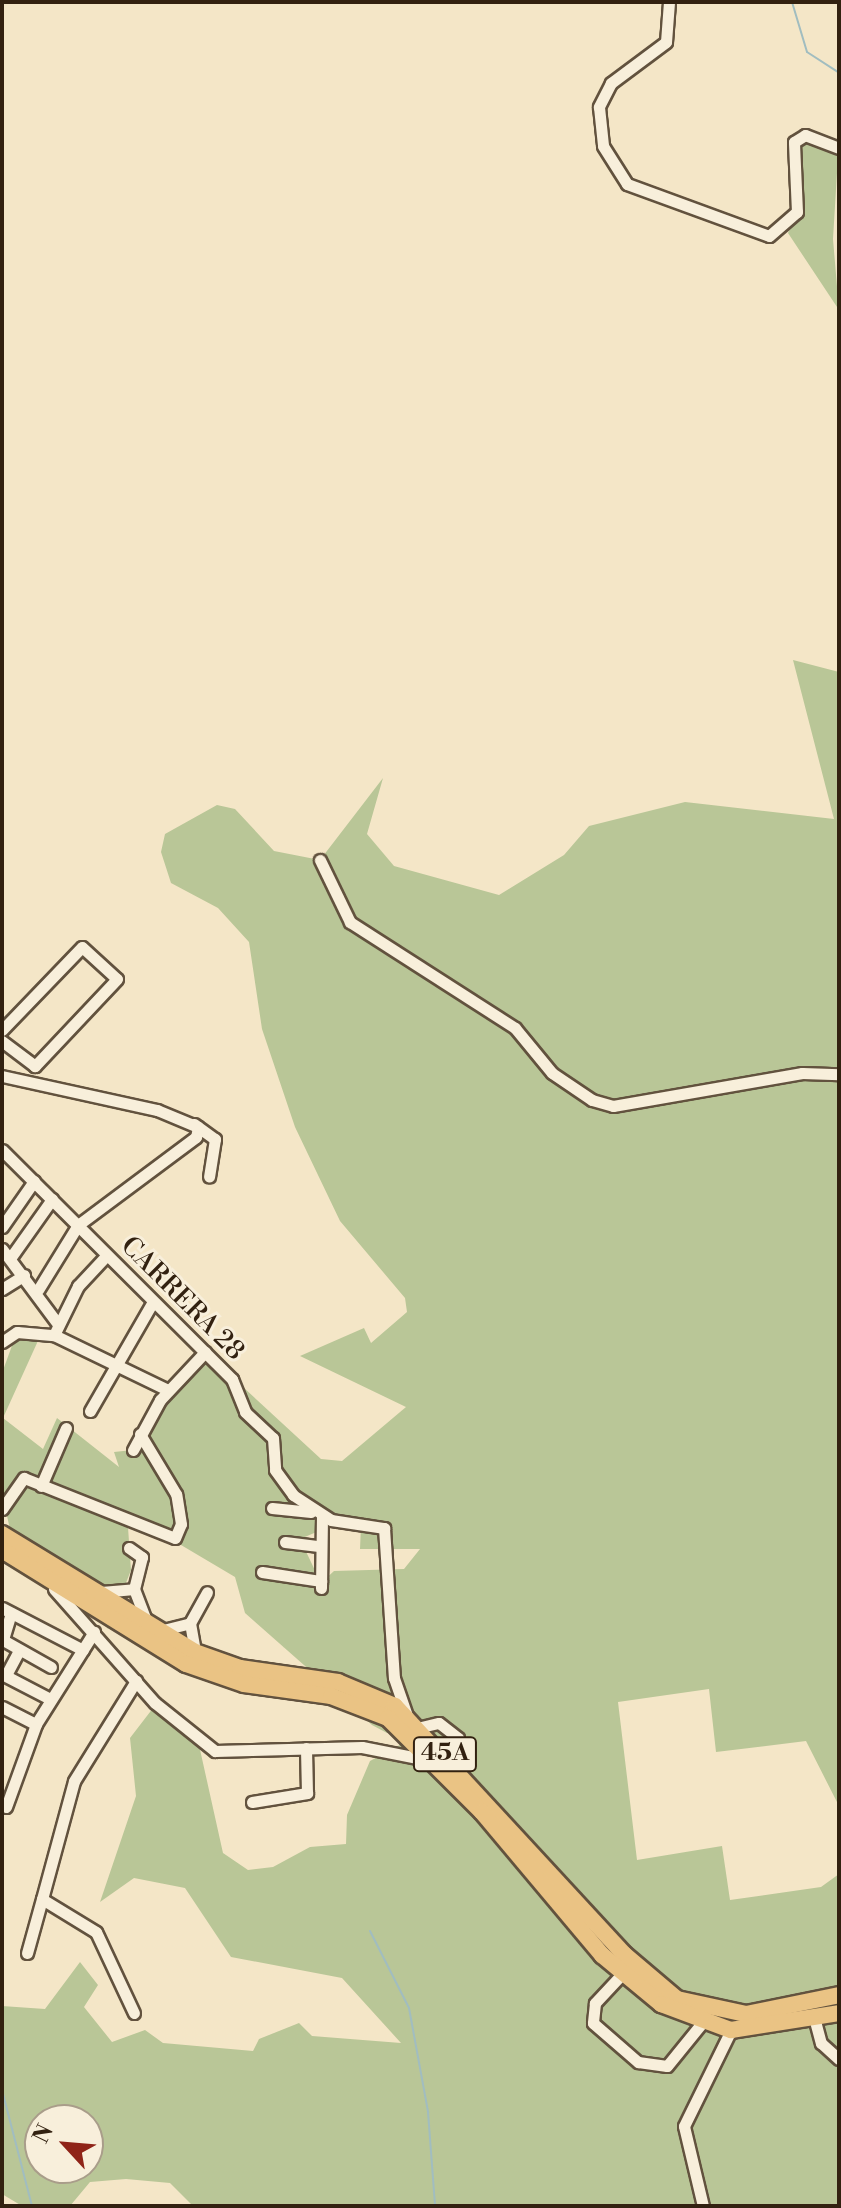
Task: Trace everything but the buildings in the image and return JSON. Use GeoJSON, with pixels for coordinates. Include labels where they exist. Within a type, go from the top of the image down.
{"type":"FeatureCollection","features":[{"type":"Feature","properties":{"kind":"highway","name":"45A"},"geometry":{"type":"LineString","coordinates":[[2,1534],[195,1652],[381,1698],[407,1715],[421,1727],[439,1757],[622,1974],[661,2004],[702,2023],[731,2030],[815,2021],[839,2013]]}},
{"type":"Feature","properties":{"kind":"highway","name":"45A"},"geometry":{"type":"LineString","coordinates":[[2,1550],[47,1573],[186,1664],[244,1684],[356,1703],[410,1735],[439,1757],[624,1954],[677,1999],[721,2013],[757,2014],[839,1995]]}},
{"type":"Feature","properties":{"kind":"street"},"geometry":{"type":"LineString","coordinates":[[669,2],[666,42],[611,83],[599,107],[603,146],[627,184],[769,236],[797,212],[794,142],[805,135],[839,148]]}},
{"type":"Feature","properties":{"kind":"street"},"geometry":{"type":"LineString","coordinates":[[320,860],[350,922],[504,1020],[552,1073],[592,1100],[613,1106],[802,1073],[839,1074]]}},
{"type":"Feature","properties":{"kind":"street"},"geometry":{"type":"LineString","coordinates":[[2,1030],[80,947],[117,979],[35,1066],[2,1041]]}},
{"type":"Feature","properties":{"kind":"street"},"geometry":{"type":"LineString","coordinates":[[2,1076],[168,1114],[194,1124],[215,1139],[209,1177]]}},
{"type":"Feature","properties":{"kind":"street"},"geometry":{"type":"LineString","coordinates":[[38,1290],[78,1225],[196,1137],[194,1124]]}},
{"type":"Feature","properties":{"kind":"street","name":"CARRERA 28"},"geometry":{"type":"LineString","coordinates":[[2,1150],[152,1303],[205,1352],[273,1438],[283,1485],[319,1514],[384,1528],[394,1678]]}},
{"type":"Feature","properties":{"kind":"street"},"geometry":{"type":"LineString","coordinates":[[2,1227],[34,1181]]}},
{"type":"Feature","properties":{"kind":"street"},"geometry":{"type":"LineString","coordinates":[[52,1199],[6,1253],[38,1290],[56,1329],[115,1364],[168,1390]]}},
{"type":"Feature","properties":{"kind":"street"},"geometry":{"type":"LineString","coordinates":[[56,1329],[107,1255]]}},
{"type":"Feature","properties":{"kind":"street"},"geometry":{"type":"LineString","coordinates":[[2,1289],[24,1275]]}},
{"type":"Feature","properties":{"kind":"street"},"geometry":{"type":"LineString","coordinates":[[90,1411],[152,1303]]}},
{"type":"Feature","properties":{"kind":"street"},"geometry":{"type":"LineString","coordinates":[[2,1342],[17,1332],[56,1329]]}},
{"type":"Feature","properties":{"kind":"street"},"geometry":{"type":"LineString","coordinates":[[133,1450],[168,1390],[205,1352]]}},
{"type":"Feature","properties":{"kind":"street"},"geometry":{"type":"LineString","coordinates":[[41,1486],[66,1428]]}},
{"type":"Feature","properties":{"kind":"street"},"geometry":{"type":"LineString","coordinates":[[2,1509],[21,1480],[171,1539],[180,1532],[181,1512],[157,1454],[140,1434]]}},
{"type":"Feature","properties":{"kind":"street"},"geometry":{"type":"LineString","coordinates":[[262,1572],[321,1584],[319,1514],[272,1508]]}},
{"type":"Feature","properties":{"kind":"street"},"geometry":{"type":"LineString","coordinates":[[285,1542],[319,1546]]}},
{"type":"Feature","properties":{"kind":"street"},"geometry":{"type":"LineString","coordinates":[[129,1548],[142,1557],[134,1589],[153,1627],[190,1623]]}},
{"type":"Feature","properties":{"kind":"street"},"geometry":{"type":"LineString","coordinates":[[47,1573],[50,1586],[136,1681],[192,1738],[215,1751],[380,1748],[439,1757]]}},
{"type":"Feature","properties":{"kind":"street"},"geometry":{"type":"LineString","coordinates":[[101,1592],[134,1589]]}},
{"type":"Feature","properties":{"kind":"street"},"geometry":{"type":"LineString","coordinates":[[195,1652],[190,1623],[207,1592]]}},
{"type":"Feature","properties":{"kind":"street"},"geometry":{"type":"LineString","coordinates":[[51,1667],[3,1640],[6,1610],[83,1650]]}},
{"type":"Feature","properties":{"kind":"street"},"geometry":{"type":"LineString","coordinates":[[6,1807],[36,1724],[94,1632]]}},
{"type":"Feature","properties":{"kind":"street"},"geometry":{"type":"LineString","coordinates":[[19,1651],[4,1675],[50,1699]]}},
{"type":"Feature","properties":{"kind":"street"},"geometry":{"type":"LineString","coordinates":[[381,1698],[394,1678]]}},
{"type":"Feature","properties":{"kind":"street"},"geometry":{"type":"LineString","coordinates":[[394,1678],[407,1715]]}},
{"type":"Feature","properties":{"kind":"street"},"geometry":{"type":"LineString","coordinates":[[27,1953],[74,1781],[136,1681]]}},
{"type":"Feature","properties":{"kind":"street"},"geometry":{"type":"LineString","coordinates":[[2,1707],[36,1724]]}},
{"type":"Feature","properties":{"kind":"street"},"geometry":{"type":"LineString","coordinates":[[252,1802],[307,1793],[306,1748]]}},
{"type":"Feature","properties":{"kind":"street"},"geometry":{"type":"LineString","coordinates":[[42,1899],[96,1932],[134,2013]]}},
{"type":"Feature","properties":{"kind":"street"},"geometry":{"type":"LineString","coordinates":[[622,1974],[595,2003],[593,2023],[638,2062],[667,2066],[702,2023]]}},
{"type":"Feature","properties":{"kind":"street"},"geometry":{"type":"LineString","coordinates":[[815,2021],[821,2043],[839,2059]]}},
{"type":"Feature","properties":{"kind":"street"},"geometry":{"type":"LineString","coordinates":[[703,2206],[684,2126],[731,2030]]}},
{"type":"Feature","properties":{"kind":"green space"},"geometry":{"type":"Polygon","coordinates":[[[800,140],[839,140],[833,239],[839,310],[788,233],[804,198],[800,140]]]}},
{"type":"Feature","properties":{"kind":"green space"},"geometry":{"type":"Polygon","coordinates":[[[793,660],[839,672],[839,1806],[806,1741],[716,1752],[709,1689],[618,1702],[637,1860],[722,1846],[730,1900],[821,1887],[839,1874],[839,2206],[193,2206],[170,2183],[126,2179],[104,2181],[104,2104],[24,2104],[24,2184],[88,2184],[70,2206],[22,2206],[2,2194],[2,2006],[45,2009],[80,1962],[98,1985],[84,2007],[112,2042],[145,2030],[163,2043],[253,2051],[259,2039],[299,2023],[312,2036],[401,2043],[342,1978],[231,1957],[185,1888],[134,1878],[100,1902],[136,1796],[130,1738],[160,1699],[197,1736],[223,1853],[248,1870],[273,1867],[310,1847],[346,1844],[347,1815],[370,1761],[424,1732],[387,1733],[372,1725],[245,1613],[235,1577],[127,1513],[131,1570],[108,1629],[85,1597],[11,1534],[2,1493],[2,1373],[17,1332],[42,1332],[3,1418],[43,1449],[57,1418],[119,1467],[114,1452],[133,1450],[205,1352],[321,1459],[342,1461],[406,1407],[300,1356],[364,1328],[371,1343],[407,1312],[405,1298],[340,1221],[295,1127],[262,1029],[249,942],[218,908],[171,883],[161,852],[165,834],[217,805],[235,809],[274,851],[320,860],[383,778],[367,834],[394,866],[499,895],[564,855],[589,826],[685,802],[834,819],[793,660]],[[345,1520],[300,1539],[321,1583],[334,1571],[404,1569],[420,1549],[360,1549],[361,1525],[345,1520]]]}},
{"type":"Feature","properties":{"kind":"waterway"},"geometry":{"type":"LineString","coordinates":[[792,2],[807,52],[839,73]]}},
{"type":"Feature","properties":{"kind":"waterway"},"geometry":{"type":"LineString","coordinates":[[370,1931],[409,2008],[428,2112],[435,2206]]}},
{"type":"Feature","properties":{"kind":"waterway"},"geometry":{"type":"LineString","coordinates":[[2,2090],[32,2206]]}}]}
